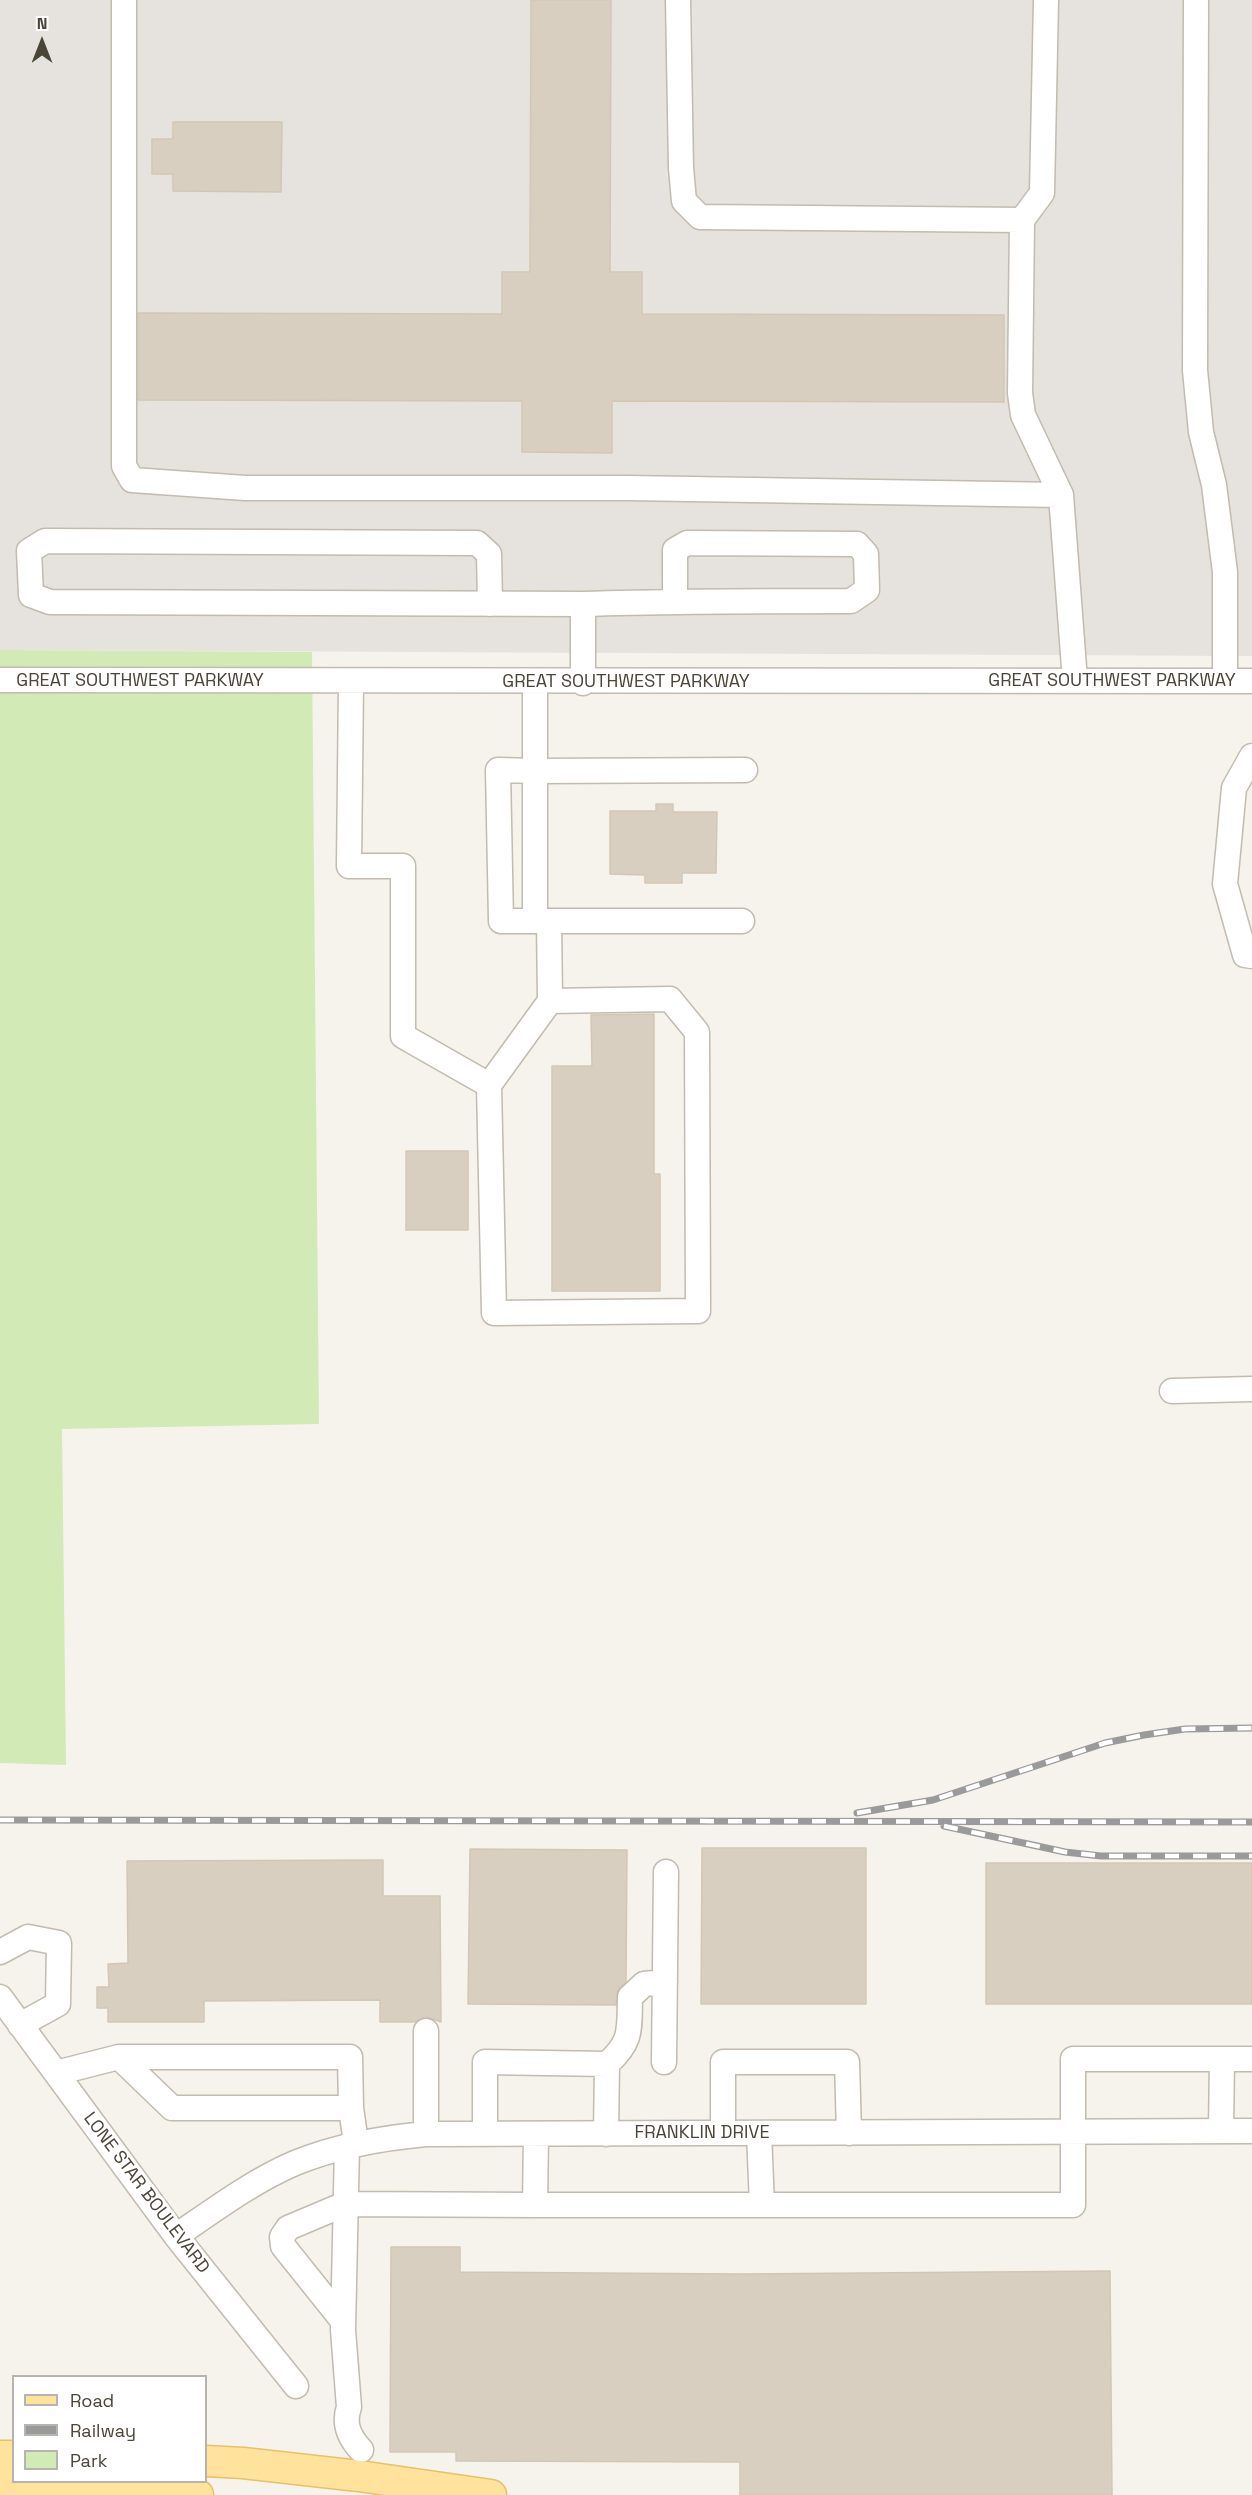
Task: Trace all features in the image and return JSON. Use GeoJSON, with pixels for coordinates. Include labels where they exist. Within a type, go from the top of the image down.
{"type":"FeatureCollection","features":[{"type":"Feature","properties":{"kind":"main road"},"geometry":{"type":"LineString","coordinates":[[207,2461],[360,2474],[491,2495]]}},
{"type":"Feature","properties":{"kind":"main road"},"geometry":{"type":"LineString","coordinates":[[0,2484],[76,2485],[198,2495]]}},
{"type":"Feature","properties":{"kind":"street"},"geometry":{"type":"LineString","coordinates":[[124,0],[124,466],[132,480],[245,488],[628,488],[1060,495]]}},
{"type":"Feature","properties":{"kind":"street"},"geometry":{"type":"LineString","coordinates":[[678,0],[681,168],[684,201],[700,217],[1022,220]]}},
{"type":"Feature","properties":{"kind":"street"},"geometry":{"type":"LineString","coordinates":[[1046,0],[1042,193],[1022,220],[1020,393],[1023,415],[1060,495],[1076,681]]}},
{"type":"Feature","properties":{"kind":"street"},"geometry":{"type":"LineString","coordinates":[[1197,0],[1195,370],[1201,432],[1214,485],[1225,572],[1225,681]]}},
{"type":"Feature","properties":{"kind":"street"},"geometry":{"type":"LineString","coordinates":[[490,604],[489,554],[477,543],[45,541],[29,551],[31,595],[50,602],[490,604],[851,601],[867,590],[866,554],[856,544],[687,543],[675,550],[675,602]]}},
{"type":"Feature","properties":{"kind":"street"},"geometry":{"type":"LineString","coordinates":[[583,604],[583,683]]}},
{"type":"Feature","properties":{"kind":"street","name":"GREAT SOUTHWEST PARKWAY"},"geometry":{"type":"LineString","coordinates":[[0,680],[351,683],[1252,681]]}},
{"type":"Feature","properties":{"kind":"street"},"geometry":{"type":"LineString","coordinates":[[351,683],[349,866],[403,866],[403,1036],[489,1085]]}},
{"type":"Feature","properties":{"kind":"street"},"geometry":{"type":"LineString","coordinates":[[535,683],[535,771],[542,921],[550,1001],[489,1085],[494,1313],[698,1311],[697,1032],[670,999],[550,1001]]}},
{"type":"Feature","properties":{"kind":"street"},"geometry":{"type":"LineString","coordinates":[[1252,756],[1234,788],[1225,884],[1245,955],[1252,956]]}},
{"type":"Feature","properties":{"kind":"street"},"geometry":{"type":"LineString","coordinates":[[742,921],[501,921],[498,770],[745,770]]}},
{"type":"Feature","properties":{"kind":"street"},"geometry":{"type":"LineString","coordinates":[[1172,1390],[1252,1389]]}},
{"type":"Feature","properties":{"kind":"street"},"geometry":{"type":"LineString","coordinates":[[664,2062],[666,1872]]}},
{"type":"Feature","properties":{"kind":"street"},"geometry":{"type":"LineString","coordinates":[[0,1952],[28,1937],[58,1943],[58,2004],[20,2025]]}},
{"type":"Feature","properties":{"kind":"street"},"geometry":{"type":"LineString","coordinates":[[485,2134],[485,2062],[607,2064],[618,2054],[629,2037],[630,1997],[633,1992],[644,1983],[665,1982]]}},
{"type":"Feature","properties":{"kind":"street","name":"LONE STAR BOULEVARD"},"geometry":{"type":"LineString","coordinates":[[0,1997],[176,2236],[296,2386]]}},
{"type":"Feature","properties":{"kind":"street"},"geometry":{"type":"LineString","coordinates":[[426,2031],[426,2134]]}},
{"type":"Feature","properties":{"kind":"street"},"geometry":{"type":"LineString","coordinates":[[56,2073],[118,2057],[350,2057],[351,2145],[345,2204],[343,2321],[350,2407],[345,2418],[360,2474]]}},
{"type":"Feature","properties":{"kind":"street"},"geometry":{"type":"LineString","coordinates":[[118,2057],[172,2108],[351,2108]]}},
{"type":"Feature","properties":{"kind":"street"},"geometry":{"type":"LineString","coordinates":[[343,2321],[283,2246],[282,2237],[288,2228],[345,2204],[1072,2205],[1072,2059],[1252,2059]]}},
{"type":"Feature","properties":{"kind":"street"},"geometry":{"type":"LineString","coordinates":[[1221,2131],[1222,2059]]}},
{"type":"Feature","properties":{"kind":"street"},"geometry":{"type":"LineString","coordinates":[[723,2133],[723,2062],[847,2062],[849,2133]]}},
{"type":"Feature","properties":{"kind":"street"},"geometry":{"type":"LineString","coordinates":[[606,2134],[607,2064]]}},
{"type":"Feature","properties":{"kind":"street","name":"FRANKLIN DRIVE"},"geometry":{"type":"LineString","coordinates":[[176,2236],[243,2191],[295,2164],[351,2145],[426,2134],[1252,2131]]}},
{"type":"Feature","properties":{"kind":"street"},"geometry":{"type":"LineString","coordinates":[[759,2133],[762,2205]]}},
{"type":"Feature","properties":{"kind":"street"},"geometry":{"type":"LineString","coordinates":[[535,2205],[536,2134]]}},
{"type":"Feature","properties":{"kind":"shaded area"},"geometry":{"type":"Polygon","coordinates":[[[0,0],[1252,0],[1252,656],[0,650],[0,0]]]}},
{"type":"Feature","properties":{"kind":"green space"},"geometry":{"type":"Polygon","coordinates":[[[0,650],[312,652],[319,1424],[62,1429],[66,1765],[0,1763],[0,650]]]}},
{"type":"Feature","properties":{"kind":"building"},"geometry":{"type":"Polygon","coordinates":[[[531,0],[611,0],[610,272],[642,272],[642,314],[1004,315],[1004,402],[612,401],[612,453],[522,452],[522,401],[138,400],[138,313],[502,314],[502,272],[530,272],[531,0]]]}},
{"type":"Feature","properties":{"kind":"building"},"geometry":{"type":"Polygon","coordinates":[[[173,122],[282,122],[281,192],[173,191],[173,174],[152,174],[152,139],[173,139],[173,122]]]}},
{"type":"Feature","properties":{"kind":"building"},"geometry":{"type":"Polygon","coordinates":[[[656,804],[673,804],[673,812],[717,812],[716,873],[682,873],[682,883],[645,883],[645,875],[610,874],[610,811],[656,811],[656,804]]]}},
{"type":"Feature","properties":{"kind":"building"},"geometry":{"type":"Polygon","coordinates":[[[654,1014],[654,1174],[660,1174],[660,1291],[552,1291],[552,1066],[592,1066],[591,1015],[654,1014]]]}},
{"type":"Feature","properties":{"kind":"building"},"geometry":{"type":"Polygon","coordinates":[[[406,1151],[468,1151],[468,1230],[406,1230],[406,1151]]]}},
{"type":"Feature","properties":{"kind":"building"},"geometry":{"type":"Polygon","coordinates":[[[702,1848],[866,1848],[866,2004],[701,2004],[702,1848]]]}},
{"type":"Feature","properties":{"kind":"building"},"geometry":{"type":"Polygon","coordinates":[[[470,1849],[627,1850],[626,1981],[617,1992],[616,2005],[468,2004],[470,1849]]]}},
{"type":"Feature","properties":{"kind":"building"},"geometry":{"type":"Polygon","coordinates":[[[383,1860],[383,1896],[440,1896],[441,2022],[427,2017],[415,2022],[380,2022],[380,2000],[204,2001],[204,2022],[108,2022],[108,2008],[97,2008],[97,1987],[109,1987],[108,1964],[128,1963],[127,1861],[383,1860]]]}},
{"type":"Feature","properties":{"kind":"building"},"geometry":{"type":"Polygon","coordinates":[[[986,1863],[1252,1863],[1252,2004],[986,2004],[986,1863]]]}},
{"type":"Feature","properties":{"kind":"building"},"geometry":{"type":"Polygon","coordinates":[[[391,2247],[460,2247],[460,2272],[739,2274],[1110,2271],[1112,2495],[740,2495],[740,2462],[456,2461],[456,2452],[390,2452],[391,2247]]]}},
{"type":"Feature","properties":{"kind":"railway"},"geometry":{"type":"LineString","coordinates":[[857,1813],[933,1800],[1105,1743],[1185,1729],[1252,1728]]}},
{"type":"Feature","properties":{"kind":"railway"},"geometry":{"type":"LineString","coordinates":[[0,1820],[1252,1822]]}},
{"type":"Feature","properties":{"kind":"railway"},"geometry":{"type":"LineString","coordinates":[[944,1826],[1065,1852],[1101,1856],[1252,1856]]}}]}
